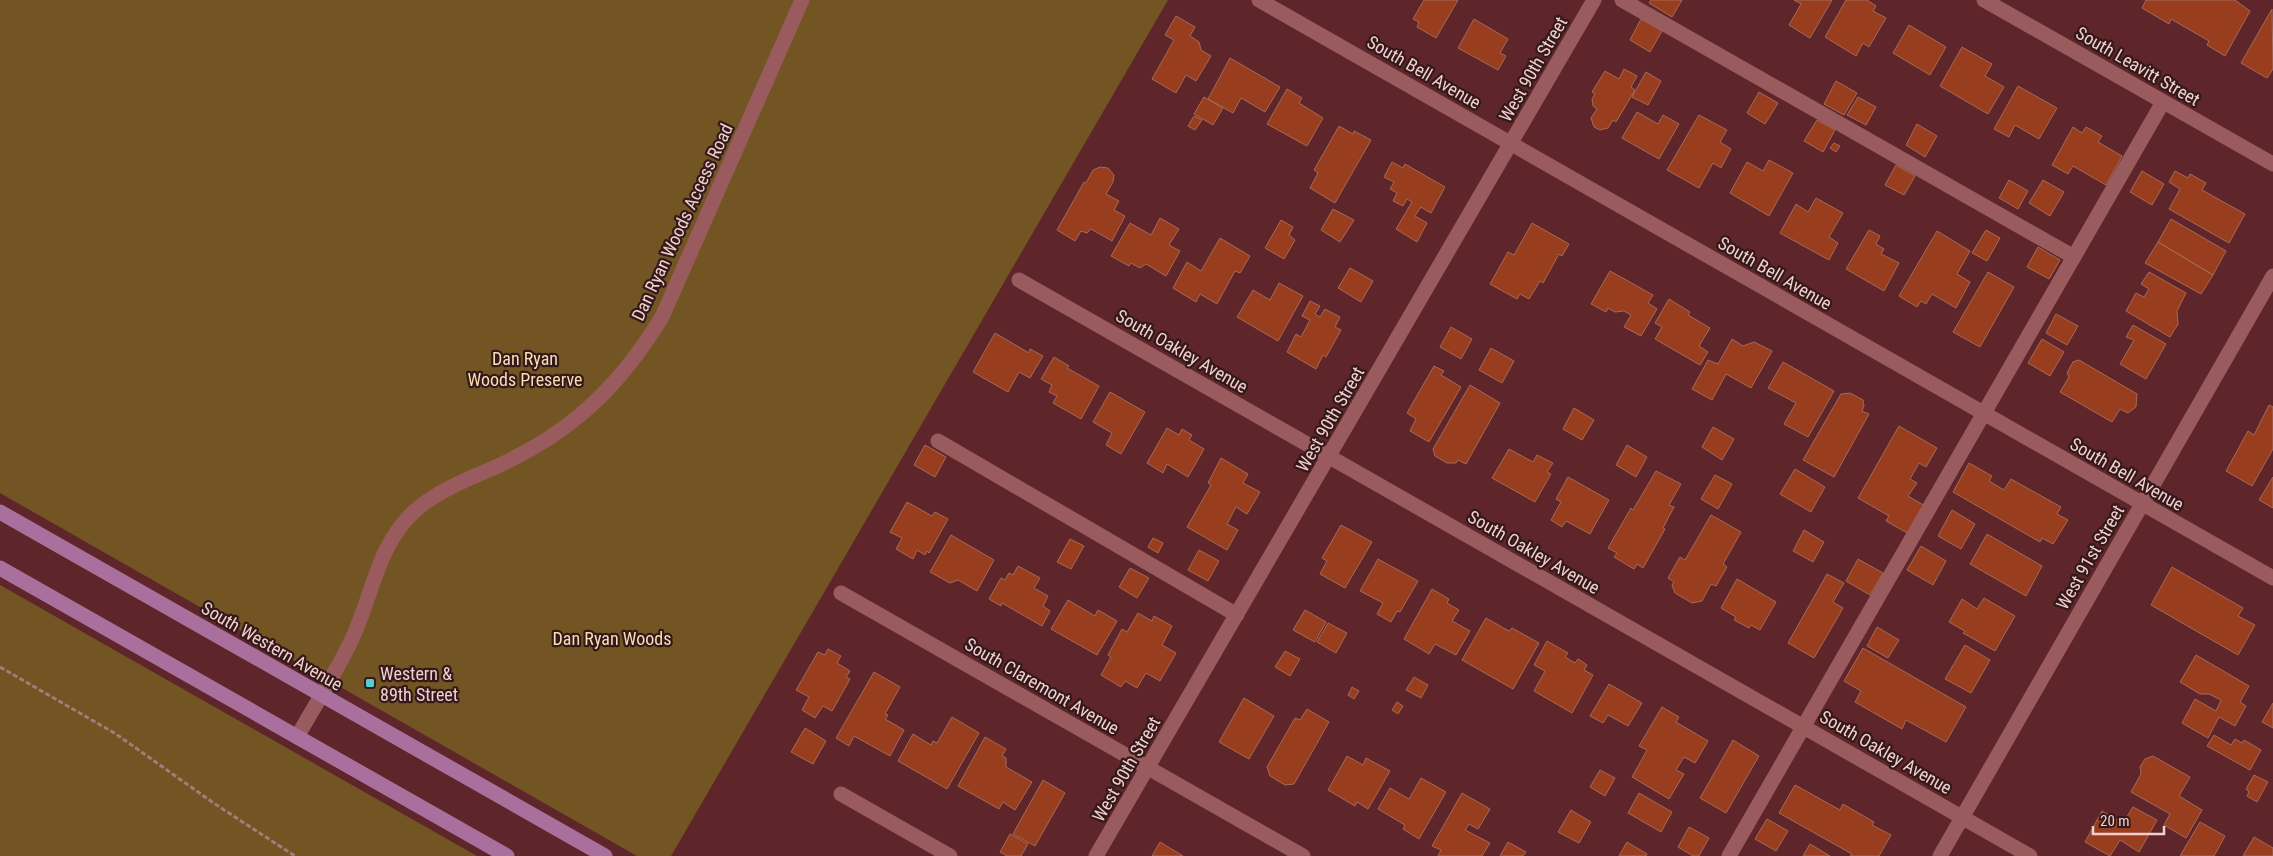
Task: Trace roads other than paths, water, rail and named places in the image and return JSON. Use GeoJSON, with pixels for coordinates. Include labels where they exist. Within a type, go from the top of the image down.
{"type":"FeatureCollection","features":[{"type":"Feature","properties":{"kind":"main road","name":"South Western Avenue"},"geometry":{"type":"LineString","coordinates":[[0,512],[604,856]]}},
{"type":"Feature","properties":{"kind":"main road"},"geometry":{"type":"LineString","coordinates":[[0,568],[507,856]]}},
{"type":"Feature","properties":{"kind":"street","name":"Dan Ryan Woods Access Road"},"geometry":{"type":"LineString","coordinates":[[297,738],[353,638],[388,545],[405,522],[418,508],[443,491],[514,458],[555,435],[586,411],[617,382],[641,351],[662,317],[802,0]]}},
{"type":"Feature","properties":{"kind":"street","name":"South Bell Avenue"},"geometry":{"type":"LineString","coordinates":[[1259,0],[2273,578]]}},
{"type":"Feature","properties":{"kind":"street","name":"West 90th Street"},"geometry":{"type":"LineString","coordinates":[[1096,856],[1330,457],[1594,0]]}},
{"type":"Feature","properties":{"kind":"street"},"geometry":{"type":"LineString","coordinates":[[1622,0],[2074,257]]}},
{"type":"Feature","properties":{"kind":"street","name":"South Leavitt Street"},"geometry":{"type":"LineString","coordinates":[[1984,0],[2273,164]]}},
{"type":"Feature","properties":{"kind":"street"},"geometry":{"type":"LineString","coordinates":[[1728,856],[2163,102]]}},
{"type":"Feature","properties":{"kind":"street","name":"West 91st Street"},"geometry":{"type":"LineString","coordinates":[[1940,856],[2273,276]]}},
{"type":"Feature","properties":{"kind":"street","name":"South Oakley Avenue"},"geometry":{"type":"LineString","coordinates":[[1019,280],[2030,856]]}},
{"type":"Feature","properties":{"kind":"street"},"geometry":{"type":"LineString","coordinates":[[938,441],[1237,615]]}},
{"type":"Feature","properties":{"kind":"street","name":"South Claremont Avenue"},"geometry":{"type":"LineString","coordinates":[[841,593],[1303,856]]}},
{"type":"Feature","properties":{"kind":"street"},"geometry":{"type":"LineString","coordinates":[[841,794],[950,856]]}},
{"type":"Feature","properties":{"kind":"place","name":"Western & 89th Street"},"geometry":{"type":"Point","coordinates":[370,683]}},
{"type":"Feature","properties":{"kind":"park label","name":"Dan Ryan Woods Preserve"},"geometry":{"type":"Point","coordinates":[525,368]}},
{"type":"Feature","properties":{"kind":"park label","name":"Dan Ryan Woods"},"geometry":{"type":"Point","coordinates":[612,638]}}]}
